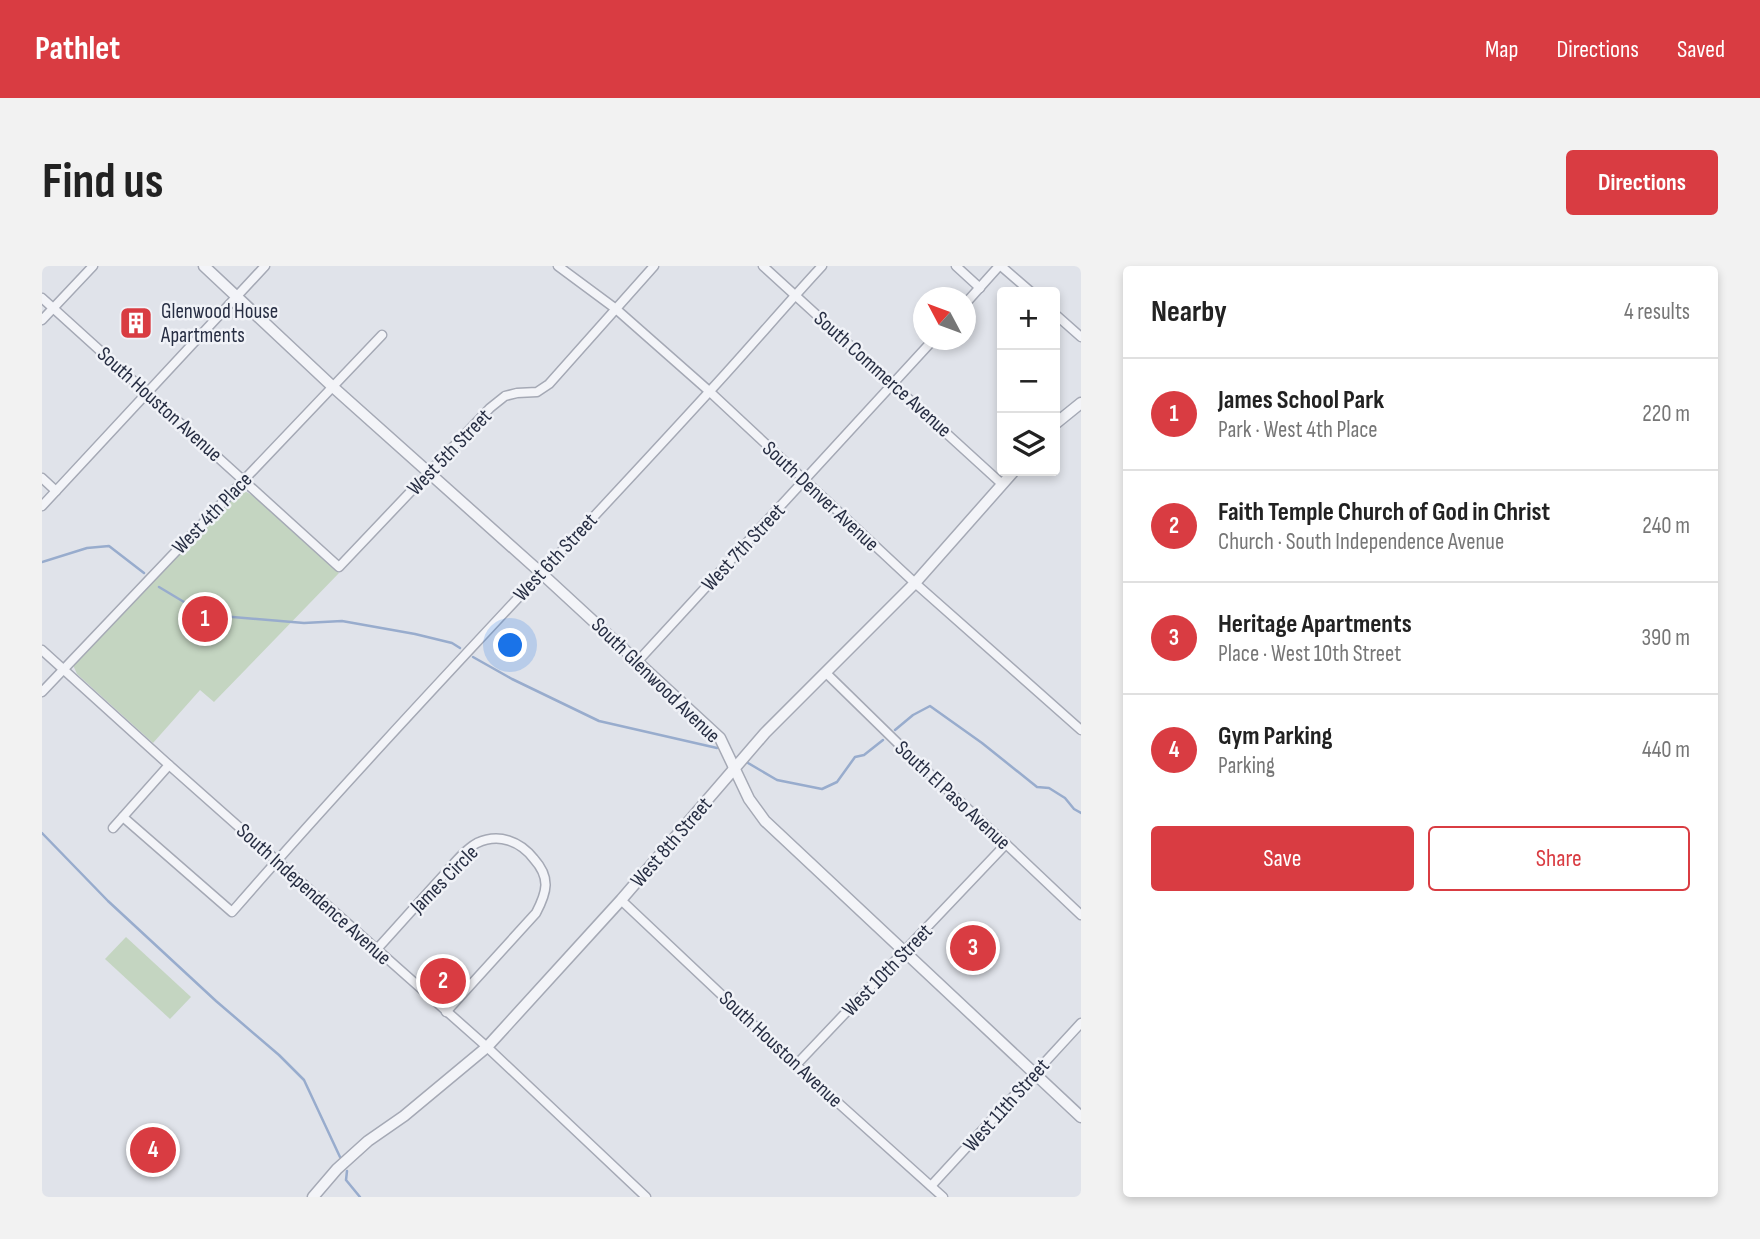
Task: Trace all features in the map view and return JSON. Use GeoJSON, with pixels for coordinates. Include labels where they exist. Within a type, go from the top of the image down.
{"type":"FeatureCollection","features":[{"type":"Feature","properties":{"kind":"street"},"geometry":{"type":"LineString","coordinates":[[42,320],[93,266]]}},
{"type":"Feature","properties":{"kind":"street","name":"South Glenwood Avenue"},"geometry":{"type":"LineString","coordinates":[[204,266],[333,387],[720,738],[750,799],[765,821],[1081,1116]]}},
{"type":"Feature","properties":{"kind":"street"},"geometry":{"type":"LineString","coordinates":[[42,506],[265,266]]}},
{"type":"Feature","properties":{"kind":"street","name":"South Denver Avenue"},"geometry":{"type":"LineString","coordinates":[[558,266],[616,309],[709,391],[915,583],[1081,730]]}},
{"type":"Feature","properties":{"kind":"street","name":"West 5th Street"},"geometry":{"type":"LineString","coordinates":[[340,567],[490,408],[505,396],[537,391],[548,384],[654,266]]}},
{"type":"Feature","properties":{"kind":"street","name":"South Commerce Avenue"},"geometry":{"type":"LineString","coordinates":[[762,266],[1002,484]]}},
{"type":"Feature","properties":{"kind":"street","name":"West 6th Street"},"geometry":{"type":"LineString","coordinates":[[123,817],[232,912],[822,266]]}},
{"type":"Feature","properties":{"kind":"street"},"geometry":{"type":"LineString","coordinates":[[956,266],[980,288]]}},
{"type":"Feature","properties":{"kind":"street"},"geometry":{"type":"LineString","coordinates":[[976,292],[1000,266],[1025,287]]}},
{"type":"Feature","properties":{"kind":"street","name":"South Houston Avenue"},"geometry":{"type":"LineString","coordinates":[[42,298],[340,567]]}},
{"type":"Feature","properties":{"kind":"street"},"geometry":{"type":"LineString","coordinates":[[1060,318],[1081,337]]}},
{"type":"Feature","properties":{"kind":"street","name":"West 4th Place"},"geometry":{"type":"LineString","coordinates":[[42,692],[382,335]]}},
{"type":"Feature","properties":{"kind":"street","name":"West 7th Street"},"geometry":{"type":"LineString","coordinates":[[638,661],[924,350]]}},
{"type":"Feature","properties":{"kind":"street"},"geometry":{"type":"LineString","coordinates":[[1060,420],[1081,403]]}},
{"type":"Feature","properties":{"kind":"street","name":"West 8th Street"},"geometry":{"type":"LineString","coordinates":[[313,1197],[337,1169],[369,1141],[404,1116],[487,1047],[621,900],[765,733],[915,583],[1009,476]]}},
{"type":"Feature","properties":{"kind":"street"},"geometry":{"type":"LineString","coordinates":[[42,478],[56,491]]}},
{"type":"Feature","properties":{"kind":"street","name":"South Independence Avenue"},"geometry":{"type":"LineString","coordinates":[[42,650],[487,1047],[646,1197]]}},
{"type":"Feature","properties":{"kind":"street","name":"South El Paso Avenue"},"geometry":{"type":"LineString","coordinates":[[827,673],[915,760],[1081,915]]}},
{"type":"Feature","properties":{"kind":"street"},"geometry":{"type":"LineString","coordinates":[[113,828],[169,765]]}},
{"type":"Feature","properties":{"kind":"street","name":"James Circle"},"geometry":{"type":"LineString","coordinates":[[377,949],[475,844],[500,838],[513,841],[527,850],[545,876],[546,891],[536,913],[446,1012]]}},
{"type":"Feature","properties":{"kind":"street","name":"West 10th Street"},"geometry":{"type":"LineString","coordinates":[[796,1065],[1006,844]]}},
{"type":"Feature","properties":{"kind":"street","name":"South Houston Avenue"},"geometry":{"type":"LineString","coordinates":[[621,900],[796,1065],[943,1197]]}},
{"type":"Feature","properties":{"kind":"street","name":"West 11th Street"},"geometry":{"type":"LineString","coordinates":[[931,1186],[1081,1023]]}},
{"type":"Feature","properties":{"kind":"green space"},"geometry":{"type":"Polygon","coordinates":[[[243,490],[255,497],[339,573],[214,702],[200,690],[153,743],[77,674],[73,665],[235,495],[243,490]]]}},
{"type":"Feature","properties":{"kind":"green space"},"geometry":{"type":"Polygon","coordinates":[[[126,937],[191,997],[170,1019],[105,959],[126,937]]]}},
{"type":"Feature","properties":{"kind":"waterway"},"geometry":{"type":"LineString","coordinates":[[42,562],[87,548],[109,546],[144,573]]}},
{"type":"Feature","properties":{"kind":"waterway"},"geometry":{"type":"LineString","coordinates":[[159,587],[194,608],[221,616],[304,623],[342,621],[415,634],[452,643],[460,648]]}},
{"type":"Feature","properties":{"kind":"waterway"},"geometry":{"type":"LineString","coordinates":[[473,657],[599,721],[717,748]]}},
{"type":"Feature","properties":{"kind":"waterway"},"geometry":{"type":"LineString","coordinates":[[895,730],[913,715],[930,706],[1037,787],[1049,788],[1081,813]]}},
{"type":"Feature","properties":{"kind":"waterway"},"geometry":{"type":"LineString","coordinates":[[748,763],[777,780],[822,789],[837,782],[855,757],[864,755],[883,740]]}},
{"type":"Feature","properties":{"kind":"waterway"},"geometry":{"type":"LineString","coordinates":[[42,833],[108,901],[304,1080],[340,1157]]}},
{"type":"Feature","properties":{"kind":"waterway"},"geometry":{"type":"LineString","coordinates":[[347,1171],[346,1180],[360,1197]]}},
{"type":"Feature","properties":{"kind":"place","name":"Glenwood House Apartments"},"geometry":{"type":"Point","coordinates":[136,323]}},
{"type":"Feature","properties":{"kind":"place","name":"James School Park"},"geometry":{"type":"Point","coordinates":[205,619]}},
{"type":"Feature","properties":{"kind":"place","name":"Heritage Apartments"},"geometry":{"type":"Point","coordinates":[973,948]}},
{"type":"Feature","properties":{"kind":"place","name":"Faith Temple Church of God in Christ"},"geometry":{"type":"Point","coordinates":[443,981]}},
{"type":"Feature","properties":{"kind":"place","name":"Gym Parking"},"geometry":{"type":"Point","coordinates":[153,1150]}}]}
